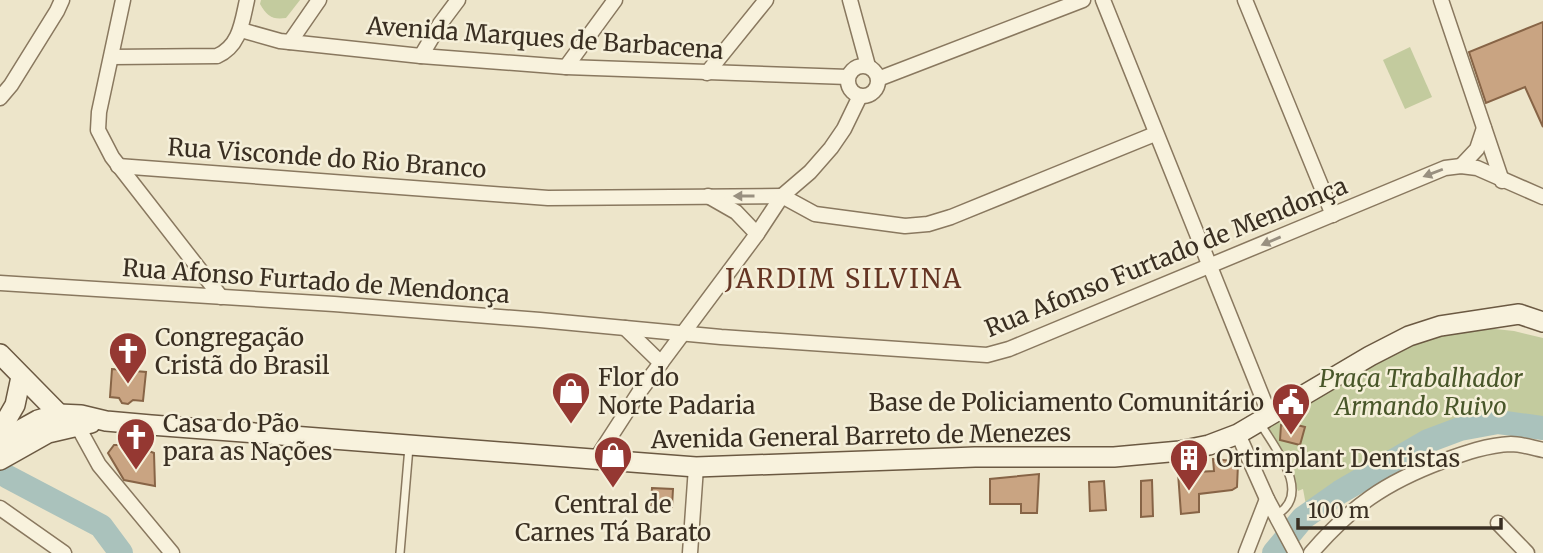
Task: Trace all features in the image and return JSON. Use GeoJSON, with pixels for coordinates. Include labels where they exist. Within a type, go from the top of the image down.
{"type":"FeatureCollection","features":[{"type":"Feature","properties":{"kind":"main road","name":"Avenida General Barreto de Menezes"},"geometry":{"type":"LineString","coordinates":[[106,421],[696,467],[975,457],[1114,457],[1180,451],[1209,445],[1238,434],[1370,356],[1409,336],[1440,326],[1519,314],[1543,322]]}},
{"type":"Feature","properties":{"kind":"main road"},"geometry":{"type":"LineString","coordinates":[[0,354],[59,414]]}},
{"type":"Feature","properties":{"kind":"main road"},"geometry":{"type":"LineString","coordinates":[[0,431],[15,405],[21,377]]}},
{"type":"Feature","properties":{"kind":"main road"},"geometry":{"type":"LineString","coordinates":[[0,441],[38,420],[59,414],[81,415],[106,421]]}},
{"type":"Feature","properties":{"kind":"main road"},"geometry":{"type":"LineString","coordinates":[[0,460],[48,433],[106,421]]}},
{"type":"Feature","properties":{"kind":"street"},"geometry":{"type":"LineString","coordinates":[[123,0],[99,112],[98,130],[118,166],[221,297]]}},
{"type":"Feature","properties":{"kind":"street"},"geometry":{"type":"LineString","coordinates":[[112,57],[217,56],[231,47],[240,30],[247,0]]}},
{"type":"Feature","properties":{"kind":"street"},"geometry":{"type":"LineString","coordinates":[[290,42],[319,0]]}},
{"type":"Feature","properties":{"kind":"street"},"geometry":{"type":"LineString","coordinates":[[421,56],[440,23],[458,0]]}},
{"type":"Feature","properties":{"kind":"street"},"geometry":{"type":"LineString","coordinates":[[566,67],[615,0]]}},
{"type":"Feature","properties":{"kind":"street"},"geometry":{"type":"LineString","coordinates":[[707,73],[766,0]]}},
{"type":"Feature","properties":{"kind":"street"},"geometry":{"type":"LineString","coordinates":[[850,0],[868,66]]}},
{"type":"Feature","properties":{"kind":"street"},"geometry":{"type":"LineString","coordinates":[[878,79],[1083,0]]}},
{"type":"Feature","properties":{"kind":"street"},"geometry":{"type":"LineString","coordinates":[[1103,0],[1209,267],[1265,419]]}},
{"type":"Feature","properties":{"kind":"street"},"geometry":{"type":"LineString","coordinates":[[1245,0],[1333,215]]}},
{"type":"Feature","properties":{"kind":"street"},"geometry":{"type":"LineString","coordinates":[[1441,0],[1502,181]]}},
{"type":"Feature","properties":{"kind":"street"},"geometry":{"type":"LineString","coordinates":[[0,98],[11,85],[60,6]]}},
{"type":"Feature","properties":{"kind":"street","name":"Avenida Marques de Barbacena"},"geometry":{"type":"LineString","coordinates":[[240,30],[290,42],[421,56],[566,67],[848,77]]}},
{"type":"Feature","properties":{"kind":"street"},"geometry":{"type":"LineString","coordinates":[[858,66],[868,66],[875,71],[877,87],[872,94],[860,96],[849,87],[848,77],[858,66]]}},
{"type":"Feature","properties":{"kind":"street"},"geometry":{"type":"LineString","coordinates":[[596,459],[640,391],[757,234],[782,196],[810,172],[831,148],[844,130],[860,96]]}},
{"type":"Feature","properties":{"kind":"street"},"geometry":{"type":"LineString","coordinates":[[1461,166],[1477,149],[1484,128]]}},
{"type":"Feature","properties":{"kind":"street"},"geometry":{"type":"LineString","coordinates":[[782,196],[815,214],[905,226],[928,224],[1156,134]]}},
{"type":"Feature","properties":{"kind":"street","name":"Rua Visconde do Rio Branco"},"geometry":{"type":"LineString","coordinates":[[118,166],[548,198],[782,196]]}},
{"type":"Feature","properties":{"kind":"street"},"geometry":{"type":"LineString","coordinates":[[1461,166],[1477,168],[1543,197]]}},
{"type":"Feature","properties":{"kind":"street","name":"Rua Afonso Furtado de Mendonça"},"geometry":{"type":"LineString","coordinates":[[1,284],[221,297],[987,355],[1009,349],[1425,176],[1461,166]]}},
{"type":"Feature","properties":{"kind":"street","name":"Rua Visconde do Rio Branco"},"geometry":{"type":"LineString","coordinates":[[706,196],[736,212],[757,234]]}},
{"type":"Feature","properties":{"kind":"street"},"geometry":{"type":"LineString","coordinates":[[625,328],[661,363]]}},
{"type":"Feature","properties":{"kind":"street"},"geometry":{"type":"LineString","coordinates":[[59,414],[77,425],[99,465],[172,553]]}},
{"type":"Feature","properties":{"kind":"street"},"geometry":{"type":"LineString","coordinates":[[1238,434],[1267,499],[1295,550]]}},
{"type":"Feature","properties":{"kind":"street"},"geometry":{"type":"LineString","coordinates":[[1311,553],[1330,531],[1364,500],[1415,471],[1468,451],[1496,445],[1514,444],[1543,450]]}},
{"type":"Feature","properties":{"kind":"street"},"geometry":{"type":"LineString","coordinates":[[690,553],[696,467]]}},
{"type":"Feature","properties":{"kind":"street"},"geometry":{"type":"LineString","coordinates":[[1247,553],[1267,499]]}},
{"type":"Feature","properties":{"kind":"street"},"geometry":{"type":"LineString","coordinates":[[0,508],[64,553]]}},
{"type":"Feature","properties":{"kind":"street"},"geometry":{"type":"LineString","coordinates":[[1498,523],[1527,553]]}},
{"type":"Feature","properties":{"kind":"lane"},"geometry":{"type":"LineString","coordinates":[[1265,419],[1292,487],[1288,505],[1278,520]]}},
{"type":"Feature","properties":{"kind":"lane"},"geometry":{"type":"LineString","coordinates":[[400,553],[409,443]]}},
{"type":"Feature","properties":{"kind":"green space"},"geometry":{"type":"Polygon","coordinates":[[[261,0],[300,0],[286,18],[273,18],[260,4],[261,0]]]}},
{"type":"Feature","properties":{"kind":"green space"},"geometry":{"type":"Polygon","coordinates":[[[1410,47],[1432,97],[1405,109],[1383,60],[1410,47]]]}},
{"type":"Feature","properties":{"kind":"green space","name":"Praça Trabalhador Armando Ruivo"},"geometry":{"type":"Polygon","coordinates":[[[1486,328],[1543,338],[1543,420],[1498,418],[1460,426],[1349,478],[1306,505],[1303,489],[1298,491],[1284,456],[1267,425],[1395,351],[1427,339],[1486,328]]]}},
{"type":"Feature","properties":{"kind":"building"},"geometry":{"type":"Polygon","coordinates":[[[1543,22],[1543,127],[1525,87],[1486,103],[1469,52],[1543,22]]]}},
{"type":"Feature","properties":{"kind":"building","name":"Congregação Cristã do Brasil"},"geometry":{"type":"Polygon","coordinates":[[[112,369],[146,372],[143,401],[133,400],[128,404],[122,403],[119,398],[110,397],[112,369]]]}},
{"type":"Feature","properties":{"kind":"building","name":"Base de Policiamento Comunitário"},"geometry":{"type":"Polygon","coordinates":[[[1289,423],[1305,427],[1300,445],[1280,440],[1281,425],[1288,426],[1289,423]]]}},
{"type":"Feature","properties":{"kind":"building","name":"Casa do Pão para as Nações"},"geometry":{"type":"Polygon","coordinates":[[[114,445],[124,445],[127,449],[139,447],[154,453],[155,486],[124,480],[108,453],[114,445]]]}},
{"type":"Feature","properties":{"kind":"building"},"geometry":{"type":"Polygon","coordinates":[[[1213,459],[1238,464],[1237,487],[1199,494],[1199,512],[1181,514],[1178,473],[1214,471],[1213,459]]]}},
{"type":"Feature","properties":{"kind":"building"},"geometry":{"type":"Polygon","coordinates":[[[1039,474],[1037,513],[1021,513],[1021,504],[990,504],[990,479],[1039,474]]]}},
{"type":"Feature","properties":{"kind":"building"},"geometry":{"type":"Polygon","coordinates":[[[1152,480],[1153,516],[1141,517],[1141,481],[1152,480]]]}},
{"type":"Feature","properties":{"kind":"building"},"geometry":{"type":"Polygon","coordinates":[[[1104,481],[1106,510],[1090,511],[1089,482],[1104,481]]]}},
{"type":"Feature","properties":{"kind":"building"},"geometry":{"type":"Polygon","coordinates":[[[652,488],[673,489],[672,507],[651,505],[652,488]]]}},
{"type":"Feature","properties":{"kind":"waterway"},"geometry":{"type":"LineString","coordinates":[[1274,553],[1303,518],[1340,492],[1428,441],[1460,429],[1498,422],[1543,428]]}},
{"type":"Feature","properties":{"kind":"waterway"},"geometry":{"type":"LineString","coordinates":[[8,477],[101,526],[121,553]]}},
{"type":"Feature","properties":{"kind":"place","name":"Congregação Cristã do Brasil"},"geometry":{"type":"Point","coordinates":[128,385]}},
{"type":"Feature","properties":{"kind":"place","name":"Flor do Norte Padaria"},"geometry":{"type":"Point","coordinates":[571,425]}},
{"type":"Feature","properties":{"kind":"place","name":"Base de Policiamento Comunitário"},"geometry":{"type":"Point","coordinates":[1291,436]}},
{"type":"Feature","properties":{"kind":"place","name":"Casa do Pão para as Nações"},"geometry":{"type":"Point","coordinates":[136,471]}},
{"type":"Feature","properties":{"kind":"place","name":"Central de Carnes Tá Barato"},"geometry":{"type":"Point","coordinates":[613,489]}},
{"type":"Feature","properties":{"kind":"place","name":"Ortimplant Dentistas"},"geometry":{"type":"Point","coordinates":[1189,492]}},
{"type":"Feature","properties":{"kind":"district","name":"JARDIM SILVINA"},"geometry":{"type":"Point","coordinates":[844,278]}}]}
